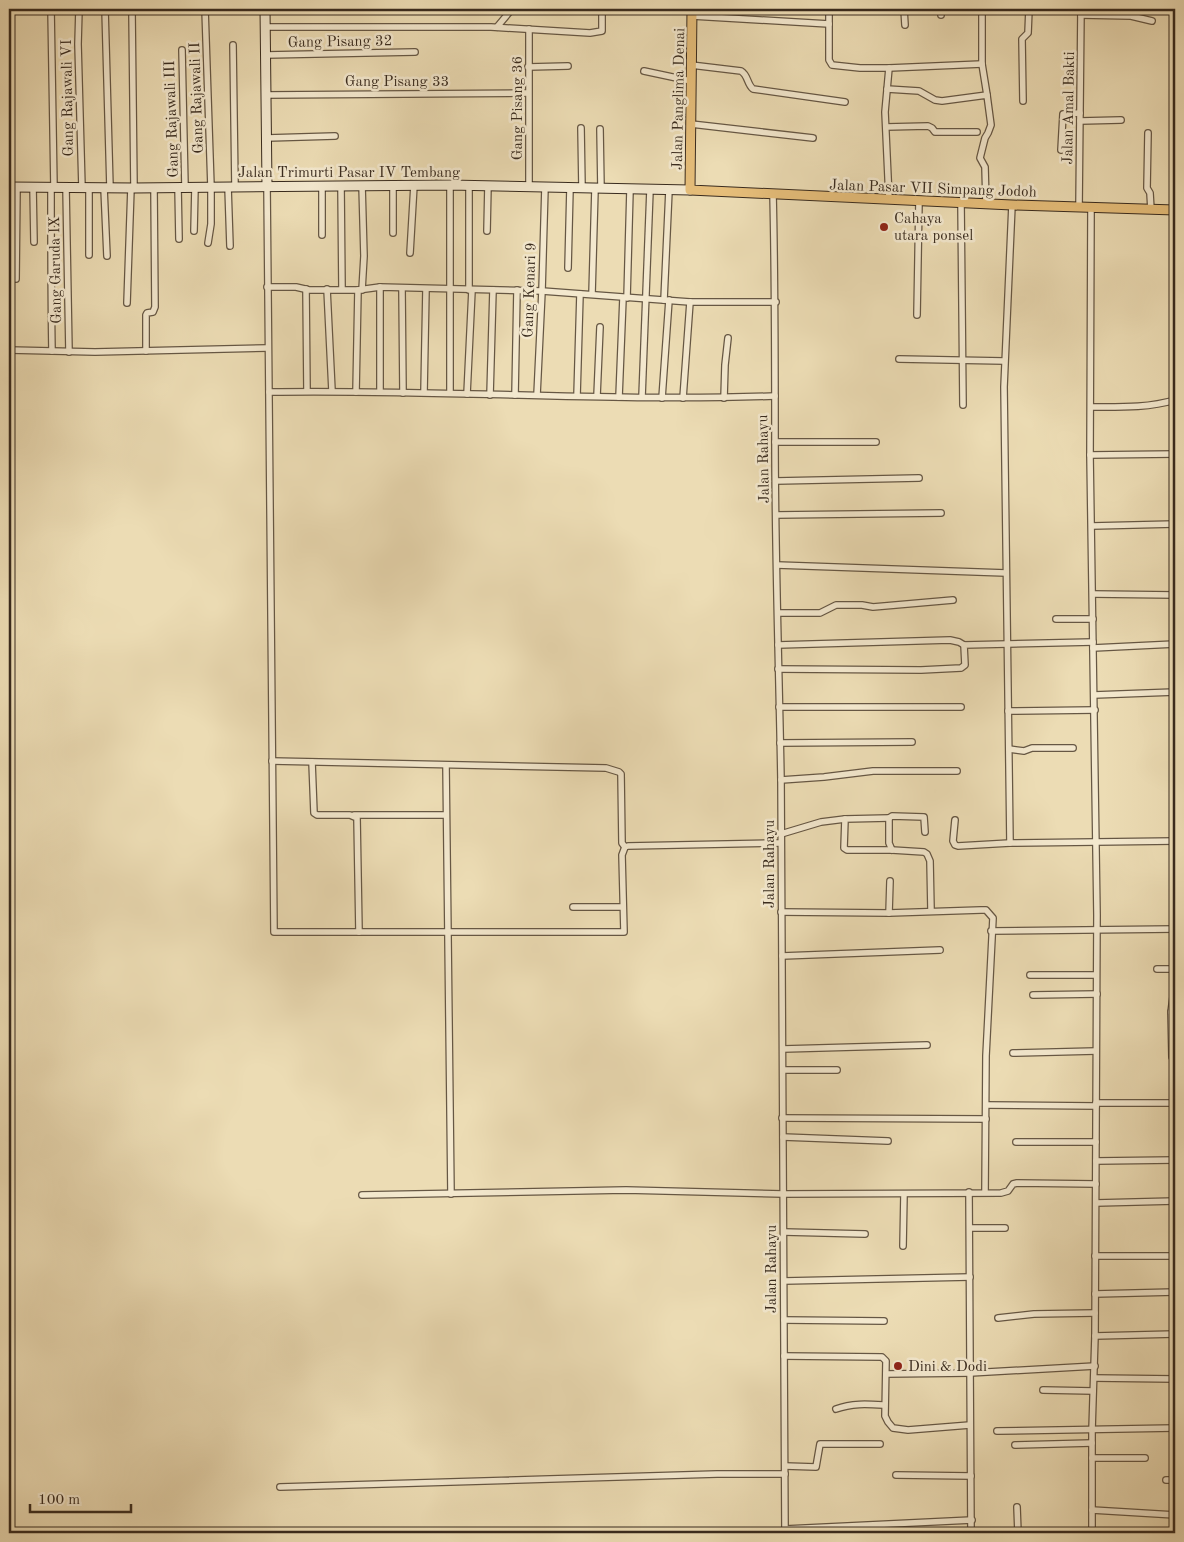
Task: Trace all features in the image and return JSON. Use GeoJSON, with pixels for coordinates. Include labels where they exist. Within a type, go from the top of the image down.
{"type":"FeatureCollection","features":[{"type":"Feature","properties":{"kind":"main road","name":"Jalan Panglima Denai"},"geometry":{"type":"LineString","coordinates":[[690,190],[692,12]]}},
{"type":"Feature","properties":{"kind":"main road","name":"Jalan Pasar VII Simpang Jodoh"},"geometry":{"type":"LineString","coordinates":[[690,190],[961,203],[1175,210]]}},
{"type":"Feature","properties":{"kind":"street"},"geometry":{"type":"LineString","coordinates":[[51,9],[52,238],[50,280],[52,351]]}},
{"type":"Feature","properties":{"kind":"street","name":"Gang Rajawali VI"},"geometry":{"type":"LineString","coordinates":[[79,9],[79,77],[89,255]]}},
{"type":"Feature","properties":{"kind":"street"},"geometry":{"type":"LineString","coordinates":[[105,9],[107,256]]}},
{"type":"Feature","properties":{"kind":"street","name":"Gang Rajawali II"},"geometry":{"type":"LineString","coordinates":[[205,9],[211,187],[211,224],[208,243]]}},
{"type":"Feature","properties":{"kind":"street"},"geometry":{"type":"LineString","coordinates":[[266,9],[274,932],[624,932],[622,855],[625,847]]}},
{"type":"Feature","properties":{"kind":"street"},"geometry":{"type":"LineString","coordinates":[[497,27],[512,9]]}},
{"type":"Feature","properties":{"kind":"street"},"geometry":{"type":"LineString","coordinates":[[266,27],[497,27],[600,33],[603,28],[602,9]]}},
{"type":"Feature","properties":{"kind":"street"},"geometry":{"type":"LineString","coordinates":[[829,9],[829,60],[831,64],[844,67],[888,68],[982,64]]}},
{"type":"Feature","properties":{"kind":"street"},"geometry":{"type":"LineString","coordinates":[[904,9],[905,25]]}},
{"type":"Feature","properties":{"kind":"street"},"geometry":{"type":"LineString","coordinates":[[982,9],[982,64],[990,125],[980,158],[985,167],[986,203]]}},
{"type":"Feature","properties":{"kind":"street"},"geometry":{"type":"LineString","coordinates":[[1023,101],[1022,39],[1028,33],[1029,9]]}},
{"type":"Feature","properties":{"kind":"street"},"geometry":{"type":"LineString","coordinates":[[127,303],[132,188],[132,12]]}},
{"type":"Feature","properties":{"kind":"street"},"geometry":{"type":"LineString","coordinates":[[692,12],[829,24]]}},
{"type":"Feature","properties":{"kind":"street"},"geometry":{"type":"LineString","coordinates":[[1081,12],[1131,16],[1152,21]]}},
{"type":"Feature","properties":{"kind":"street","name":"Jalan Amal Bakti"},"geometry":{"type":"LineString","coordinates":[[1079,207],[1081,12]]}},
{"type":"Feature","properties":{"kind":"street","name":"Gang Pisang 36"},"geometry":{"type":"LineString","coordinates":[[529,29],[530,186]]}},
{"type":"Feature","properties":{"kind":"street"},"geometry":{"type":"LineString","coordinates":[[230,246],[233,45]]}},
{"type":"Feature","properties":{"kind":"street","name":"Gang Rajawali III"},"geometry":{"type":"LineString","coordinates":[[182,50],[186,187]]}},
{"type":"Feature","properties":{"kind":"street","name":"Gang Pisang 32"},"geometry":{"type":"LineString","coordinates":[[266,55],[415,52]]}},
{"type":"Feature","properties":{"kind":"street"},"geometry":{"type":"LineString","coordinates":[[691,65],[741,71],[745,74],[753,89],[845,102]]}},
{"type":"Feature","properties":{"kind":"street"},"geometry":{"type":"LineString","coordinates":[[528,67],[568,66]]}},
{"type":"Feature","properties":{"kind":"street"},"geometry":{"type":"LineString","coordinates":[[888,68],[886,127],[889,200]]}},
{"type":"Feature","properties":{"kind":"street"},"geometry":{"type":"LineString","coordinates":[[644,71],[691,81]]}},
{"type":"Feature","properties":{"kind":"street"},"geometry":{"type":"LineString","coordinates":[[887,89],[919,91],[935,100],[942,101],[987,95]]}},
{"type":"Feature","properties":{"kind":"street","name":"Gang Pisang 33"},"geometry":{"type":"LineString","coordinates":[[266,95],[528,93]]}},
{"type":"Feature","properties":{"kind":"street"},"geometry":{"type":"LineString","coordinates":[[1061,150],[1063,114],[1080,113]]}},
{"type":"Feature","properties":{"kind":"street"},"geometry":{"type":"LineString","coordinates":[[1080,121],[1122,120]]}},
{"type":"Feature","properties":{"kind":"street"},"geometry":{"type":"LineString","coordinates":[[691,124],[813,138]]}},
{"type":"Feature","properties":{"kind":"street"},"geometry":{"type":"LineString","coordinates":[[886,127],[928,126],[935,132],[976,132]]}},
{"type":"Feature","properties":{"kind":"street"},"geometry":{"type":"LineString","coordinates":[[581,128],[582,188]]}},
{"type":"Feature","properties":{"kind":"street"},"geometry":{"type":"LineString","coordinates":[[592,294],[600,128]]}},
{"type":"Feature","properties":{"kind":"street"},"geometry":{"type":"LineString","coordinates":[[1148,133],[1147,188],[1150,193],[1151,210]]}},
{"type":"Feature","properties":{"kind":"street"},"geometry":{"type":"LineString","coordinates":[[267,138],[335,136]]}},
{"type":"Feature","properties":{"kind":"street"},"geometry":{"type":"LineString","coordinates":[[450,184],[450,393]]}},
{"type":"Feature","properties":{"kind":"street","name":"Jalan Trimurti Pasar IV Tembang"},"geometry":{"type":"LineString","coordinates":[[13,187],[154,188],[450,184],[690,190]]}},
{"type":"Feature","properties":{"kind":"street"},"geometry":{"type":"LineString","coordinates":[[356,392],[360,290],[364,256],[362,185]]}},
{"type":"Feature","properties":{"kind":"street"},"geometry":{"type":"LineString","coordinates":[[392,185],[393,233]]}},
{"type":"Feature","properties":{"kind":"street"},"geometry":{"type":"LineString","coordinates":[[410,252],[414,185]]}},
{"type":"Feature","properties":{"kind":"street"},"geometry":{"type":"LineString","coordinates":[[467,394],[470,290],[469,185]]}},
{"type":"Feature","properties":{"kind":"street"},"geometry":{"type":"LineString","coordinates":[[487,231],[488,185]]}},
{"type":"Feature","properties":{"kind":"street"},"geometry":{"type":"LineString","coordinates":[[322,186],[322,235]]}},
{"type":"Feature","properties":{"kind":"street"},"geometry":{"type":"LineString","coordinates":[[341,186],[342,289]]}},
{"type":"Feature","properties":{"kind":"street"},"geometry":{"type":"LineString","coordinates":[[13,187],[16,279]]}},
{"type":"Feature","properties":{"kind":"street"},"geometry":{"type":"LineString","coordinates":[[33,187],[34,242]]}},
{"type":"Feature","properties":{"kind":"street"},"geometry":{"type":"LineString","coordinates":[[186,187],[194,231]]}},
{"type":"Feature","properties":{"kind":"street"},"geometry":{"type":"LineString","coordinates":[[179,239],[186,187]]}},
{"type":"Feature","properties":{"kind":"street","name":"Gang Kenari 9"},"geometry":{"type":"LineString","coordinates":[[538,395],[544,187]]}},
{"type":"Feature","properties":{"kind":"street","name":"Gang Garuda IX"},"geometry":{"type":"LineString","coordinates":[[66,188],[69,352]]}},
{"type":"Feature","properties":{"kind":"street"},"geometry":{"type":"LineString","coordinates":[[146,351],[146,316],[147,313],[153,312],[155,307],[154,188]]}},
{"type":"Feature","properties":{"kind":"street"},"geometry":{"type":"LineString","coordinates":[[568,268],[570,188]]}},
{"type":"Feature","properties":{"kind":"street"},"geometry":{"type":"LineString","coordinates":[[619,396],[630,190]]}},
{"type":"Feature","properties":{"kind":"street"},"geometry":{"type":"LineString","coordinates":[[642,397],[650,190]]}},
{"type":"Feature","properties":{"kind":"street"},"geometry":{"type":"LineString","coordinates":[[662,398],[669,190]]}},
{"type":"Feature","properties":{"kind":"street","name":"Jalan Rahayu"},"geometry":{"type":"LineString","coordinates":[[773,194],[776,302],[775,442],[778,707],[781,780],[785,1531]]}},
{"type":"Feature","properties":{"kind":"street"},"geometry":{"type":"LineString","coordinates":[[917,315],[919,201]]}},
{"type":"Feature","properties":{"kind":"street"},"geometry":{"type":"LineString","coordinates":[[961,203],[963,405]]}},
{"type":"Feature","properties":{"kind":"street"},"geometry":{"type":"LineString","coordinates":[[1010,843],[1006,645],[1004,361],[1012,205]]}},
{"type":"Feature","properties":{"kind":"street"},"geometry":{"type":"LineString","coordinates":[[1085,1533],[1092,1533],[1092,1430],[1096,1294],[1097,912],[1090,455],[1092,208]]}},
{"type":"Feature","properties":{"kind":"street"},"geometry":{"type":"LineString","coordinates":[[267,287],[360,290],[380,287],[402,289],[518,290],[690,302],[776,302]]}},
{"type":"Feature","properties":{"kind":"street"},"geometry":{"type":"LineString","coordinates":[[380,287],[380,392]]}},
{"type":"Feature","properties":{"kind":"street"},"geometry":{"type":"LineString","coordinates":[[306,289],[308,391]]}},
{"type":"Feature","properties":{"kind":"street"},"geometry":{"type":"LineString","coordinates":[[327,289],[332,392]]}},
{"type":"Feature","properties":{"kind":"street"},"geometry":{"type":"LineString","coordinates":[[402,289],[403,393]]}},
{"type":"Feature","properties":{"kind":"street"},"geometry":{"type":"LineString","coordinates":[[424,392],[426,289]]}},
{"type":"Feature","properties":{"kind":"street"},"geometry":{"type":"LineString","coordinates":[[490,395],[493,290]]}},
{"type":"Feature","properties":{"kind":"street"},"geometry":{"type":"LineString","coordinates":[[514,395],[518,290]]}},
{"type":"Feature","properties":{"kind":"street"},"geometry":{"type":"LineString","coordinates":[[576,396],[580,294]]}},
{"type":"Feature","properties":{"kind":"street"},"geometry":{"type":"LineString","coordinates":[[683,398],[690,302]]}},
{"type":"Feature","properties":{"kind":"street"},"geometry":{"type":"LineString","coordinates":[[597,396],[600,328]]}},
{"type":"Feature","properties":{"kind":"street"},"geometry":{"type":"LineString","coordinates":[[724,398],[728,338]]}},
{"type":"Feature","properties":{"kind":"street"},"geometry":{"type":"LineString","coordinates":[[9,350],[69,352],[268,348]]}},
{"type":"Feature","properties":{"kind":"street"},"geometry":{"type":"LineString","coordinates":[[899,359],[1004,361]]}},
{"type":"Feature","properties":{"kind":"street"},"geometry":{"type":"LineString","coordinates":[[269,392],[424,392],[662,398],[775,396]]}},
{"type":"Feature","properties":{"kind":"street"},"geometry":{"type":"LineString","coordinates":[[1091,408],[1142,407],[1175,400]]}},
{"type":"Feature","properties":{"kind":"street"},"geometry":{"type":"LineString","coordinates":[[775,442],[876,442]]}},
{"type":"Feature","properties":{"kind":"street"},"geometry":{"type":"LineString","coordinates":[[1090,455],[1175,454]]}},
{"type":"Feature","properties":{"kind":"street"},"geometry":{"type":"LineString","coordinates":[[776,481],[919,478]]}},
{"type":"Feature","properties":{"kind":"street"},"geometry":{"type":"LineString","coordinates":[[776,515],[941,513]]}},
{"type":"Feature","properties":{"kind":"street"},"geometry":{"type":"LineString","coordinates":[[1092,526],[1175,524]]}},
{"type":"Feature","properties":{"kind":"street"},"geometry":{"type":"LineString","coordinates":[[777,565],[1006,574]]}},
{"type":"Feature","properties":{"kind":"street"},"geometry":{"type":"LineString","coordinates":[[1093,594],[1175,595]]}},
{"type":"Feature","properties":{"kind":"street"},"geometry":{"type":"LineString","coordinates":[[778,614],[820,613],[836,605],[873,607],[953,600]]}},
{"type":"Feature","properties":{"kind":"street"},"geometry":{"type":"LineString","coordinates":[[1056,619],[1093,619]]}},
{"type":"Feature","properties":{"kind":"street"},"geometry":{"type":"LineString","coordinates":[[778,645],[950,640],[964,645],[1175,644]]}},
{"type":"Feature","properties":{"kind":"street"},"geometry":{"type":"LineString","coordinates":[[778,670],[961,668],[964,665],[964,645]]}},
{"type":"Feature","properties":{"kind":"street"},"geometry":{"type":"LineString","coordinates":[[1094,695],[1175,692]]}},
{"type":"Feature","properties":{"kind":"street"},"geometry":{"type":"LineString","coordinates":[[778,707],[961,707]]}},
{"type":"Feature","properties":{"kind":"street"},"geometry":{"type":"LineString","coordinates":[[1008,711],[1095,710]]}},
{"type":"Feature","properties":{"kind":"street"},"geometry":{"type":"LineString","coordinates":[[780,743],[912,742]]}},
{"type":"Feature","properties":{"kind":"street"},"geometry":{"type":"LineString","coordinates":[[1009,749],[1024,751],[1032,748],[1073,748]]}},
{"type":"Feature","properties":{"kind":"street"},"geometry":{"type":"LineString","coordinates":[[272,761],[606,768],[621,774],[622,843],[625,847]]}},
{"type":"Feature","properties":{"kind":"street"},"geometry":{"type":"LineString","coordinates":[[312,762],[314,812],[317,815],[446,815]]}},
{"type":"Feature","properties":{"kind":"street"},"geometry":{"type":"LineString","coordinates":[[446,765],[451,1194]]}},
{"type":"Feature","properties":{"kind":"street"},"geometry":{"type":"LineString","coordinates":[[781,780],[872,771],[957,771]]}},
{"type":"Feature","properties":{"kind":"street"},"geometry":{"type":"LineString","coordinates":[[354,815],[357,818],[358,824],[359,932]]}},
{"type":"Feature","properties":{"kind":"street"},"geometry":{"type":"LineString","coordinates":[[781,834],[821,822],[845,819],[889,818],[892,816],[924,817],[925,832]]}},
{"type":"Feature","properties":{"kind":"street"},"geometry":{"type":"LineString","coordinates":[[889,818],[889,850]]}},
{"type":"Feature","properties":{"kind":"street"},"geometry":{"type":"LineString","coordinates":[[845,819],[843,844],[845,850],[921,851],[927,854],[930,861],[931,910]]}},
{"type":"Feature","properties":{"kind":"street"},"geometry":{"type":"LineString","coordinates":[[955,820],[953,842],[955,845],[1175,841]]}},
{"type":"Feature","properties":{"kind":"street"},"geometry":{"type":"LineString","coordinates":[[625,847],[781,843]]}},
{"type":"Feature","properties":{"kind":"street"},"geometry":{"type":"LineString","coordinates":[[889,913],[890,881]]}},
{"type":"Feature","properties":{"kind":"street"},"geometry":{"type":"LineString","coordinates":[[573,907],[623,907]]}},
{"type":"Feature","properties":{"kind":"street"},"geometry":{"type":"LineString","coordinates":[[781,912],[889,913],[931,910],[986,910],[993,918],[991,931],[984,1192]]}},
{"type":"Feature","properties":{"kind":"street"},"geometry":{"type":"LineString","coordinates":[[991,931],[1175,929]]}},
{"type":"Feature","properties":{"kind":"street"},"geometry":{"type":"LineString","coordinates":[[782,956],[940,950]]}},
{"type":"Feature","properties":{"kind":"street"},"geometry":{"type":"LineString","coordinates":[[1157,969],[1175,969]]}},
{"type":"Feature","properties":{"kind":"street"},"geometry":{"type":"LineString","coordinates":[[1030,975],[1096,975]]}},
{"type":"Feature","properties":{"kind":"street"},"geometry":{"type":"LineString","coordinates":[[1033,995],[1096,994]]}},
{"type":"Feature","properties":{"kind":"street"},"geometry":{"type":"LineString","coordinates":[[1172,1057],[1174,1032],[1172,1000],[1175,995]]}},
{"type":"Feature","properties":{"kind":"street"},"geometry":{"type":"LineString","coordinates":[[783,1049],[927,1045]]}},
{"type":"Feature","properties":{"kind":"street"},"geometry":{"type":"LineString","coordinates":[[1013,1053],[1096,1051]]}},
{"type":"Feature","properties":{"kind":"street"},"geometry":{"type":"LineString","coordinates":[[783,1070],[837,1070]]}},
{"type":"Feature","properties":{"kind":"street"},"geometry":{"type":"LineString","coordinates":[[986,1105],[1175,1103]]}},
{"type":"Feature","properties":{"kind":"street"},"geometry":{"type":"LineString","coordinates":[[782,1118],[986,1120]]}},
{"type":"Feature","properties":{"kind":"street"},"geometry":{"type":"LineString","coordinates":[[783,1137],[888,1141]]}},
{"type":"Feature","properties":{"kind":"street"},"geometry":{"type":"LineString","coordinates":[[1016,1142],[1096,1142]]}},
{"type":"Feature","properties":{"kind":"street"},"geometry":{"type":"LineString","coordinates":[[1096,1161],[1175,1160]]}},
{"type":"Feature","properties":{"kind":"street"},"geometry":{"type":"LineString","coordinates":[[362,1195],[626,1190],[783,1194],[904,1194],[1006,1192],[1013,1184],[1024,1182],[1096,1184]]}},
{"type":"Feature","properties":{"kind":"street"},"geometry":{"type":"LineString","coordinates":[[969,1192],[971,1533]]}},
{"type":"Feature","properties":{"kind":"street"},"geometry":{"type":"LineString","coordinates":[[904,1194],[904,1246]]}},
{"type":"Feature","properties":{"kind":"street"},"geometry":{"type":"LineString","coordinates":[[1096,1203],[1175,1200]]}},
{"type":"Feature","properties":{"kind":"street"},"geometry":{"type":"LineString","coordinates":[[970,1228],[1004,1228]]}},
{"type":"Feature","properties":{"kind":"street"},"geometry":{"type":"LineString","coordinates":[[784,1232],[865,1234]]}},
{"type":"Feature","properties":{"kind":"street"},"geometry":{"type":"LineString","coordinates":[[1096,1256],[1175,1256]]}},
{"type":"Feature","properties":{"kind":"street"},"geometry":{"type":"LineString","coordinates":[[784,1281],[970,1277]]}},
{"type":"Feature","properties":{"kind":"street"},"geometry":{"type":"LineString","coordinates":[[1096,1294],[1175,1292]]}},
{"type":"Feature","properties":{"kind":"street"},"geometry":{"type":"LineString","coordinates":[[998,1318],[1034,1314],[1095,1313]]}},
{"type":"Feature","properties":{"kind":"street"},"geometry":{"type":"LineString","coordinates":[[784,1320],[884,1321]]}},
{"type":"Feature","properties":{"kind":"street"},"geometry":{"type":"LineString","coordinates":[[1095,1336],[1175,1334]]}},
{"type":"Feature","properties":{"kind":"street"},"geometry":{"type":"LineString","coordinates":[[784,1356],[882,1357],[886,1361],[884,1404],[888,1422],[893,1428],[899,1430],[970,1425]]}},
{"type":"Feature","properties":{"kind":"street"},"geometry":{"type":"LineString","coordinates":[[886,1374],[970,1373],[1095,1366]]}},
{"type":"Feature","properties":{"kind":"street"},"geometry":{"type":"LineString","coordinates":[[1094,1378],[1175,1379]]}},
{"type":"Feature","properties":{"kind":"street"},"geometry":{"type":"LineString","coordinates":[[1043,1390],[1093,1391]]}},
{"type":"Feature","properties":{"kind":"street"},"geometry":{"type":"LineString","coordinates":[[836,1410],[847,1405],[884,1404]]}},
{"type":"Feature","properties":{"kind":"street"},"geometry":{"type":"LineString","coordinates":[[997,1431],[1175,1428]]}},
{"type":"Feature","properties":{"kind":"street"},"geometry":{"type":"LineString","coordinates":[[1015,1445],[1092,1443]]}},
{"type":"Feature","properties":{"kind":"street"},"geometry":{"type":"LineString","coordinates":[[785,1466],[816,1467],[820,1444],[880,1444]]}},
{"type":"Feature","properties":{"kind":"street"},"geometry":{"type":"LineString","coordinates":[[1092,1458],[1145,1458]]}},
{"type":"Feature","properties":{"kind":"street"},"geometry":{"type":"LineString","coordinates":[[280,1487],[717,1474],[785,1474]]}},
{"type":"Feature","properties":{"kind":"street"},"geometry":{"type":"LineString","coordinates":[[896,1475],[971,1476]]}},
{"type":"Feature","properties":{"kind":"street"},"geometry":{"type":"LineString","coordinates":[[1166,1480],[1175,1480]]}},
{"type":"Feature","properties":{"kind":"street"},"geometry":{"type":"LineString","coordinates":[[1017,1507],[1018,1533]]}},
{"type":"Feature","properties":{"kind":"street"},"geometry":{"type":"LineString","coordinates":[[1092,1510],[1175,1515]]}},
{"type":"Feature","properties":{"kind":"street"},"geometry":{"type":"LineString","coordinates":[[785,1531],[972,1520]]}},
{"type":"Feature","properties":{"kind":"place","name":"Cahaya utara ponsel"},"geometry":{"type":"Point","coordinates":[884,227]}},
{"type":"Feature","properties":{"kind":"place","name":"Dini & Dodi"},"geometry":{"type":"Point","coordinates":[898,1366]}}]}
